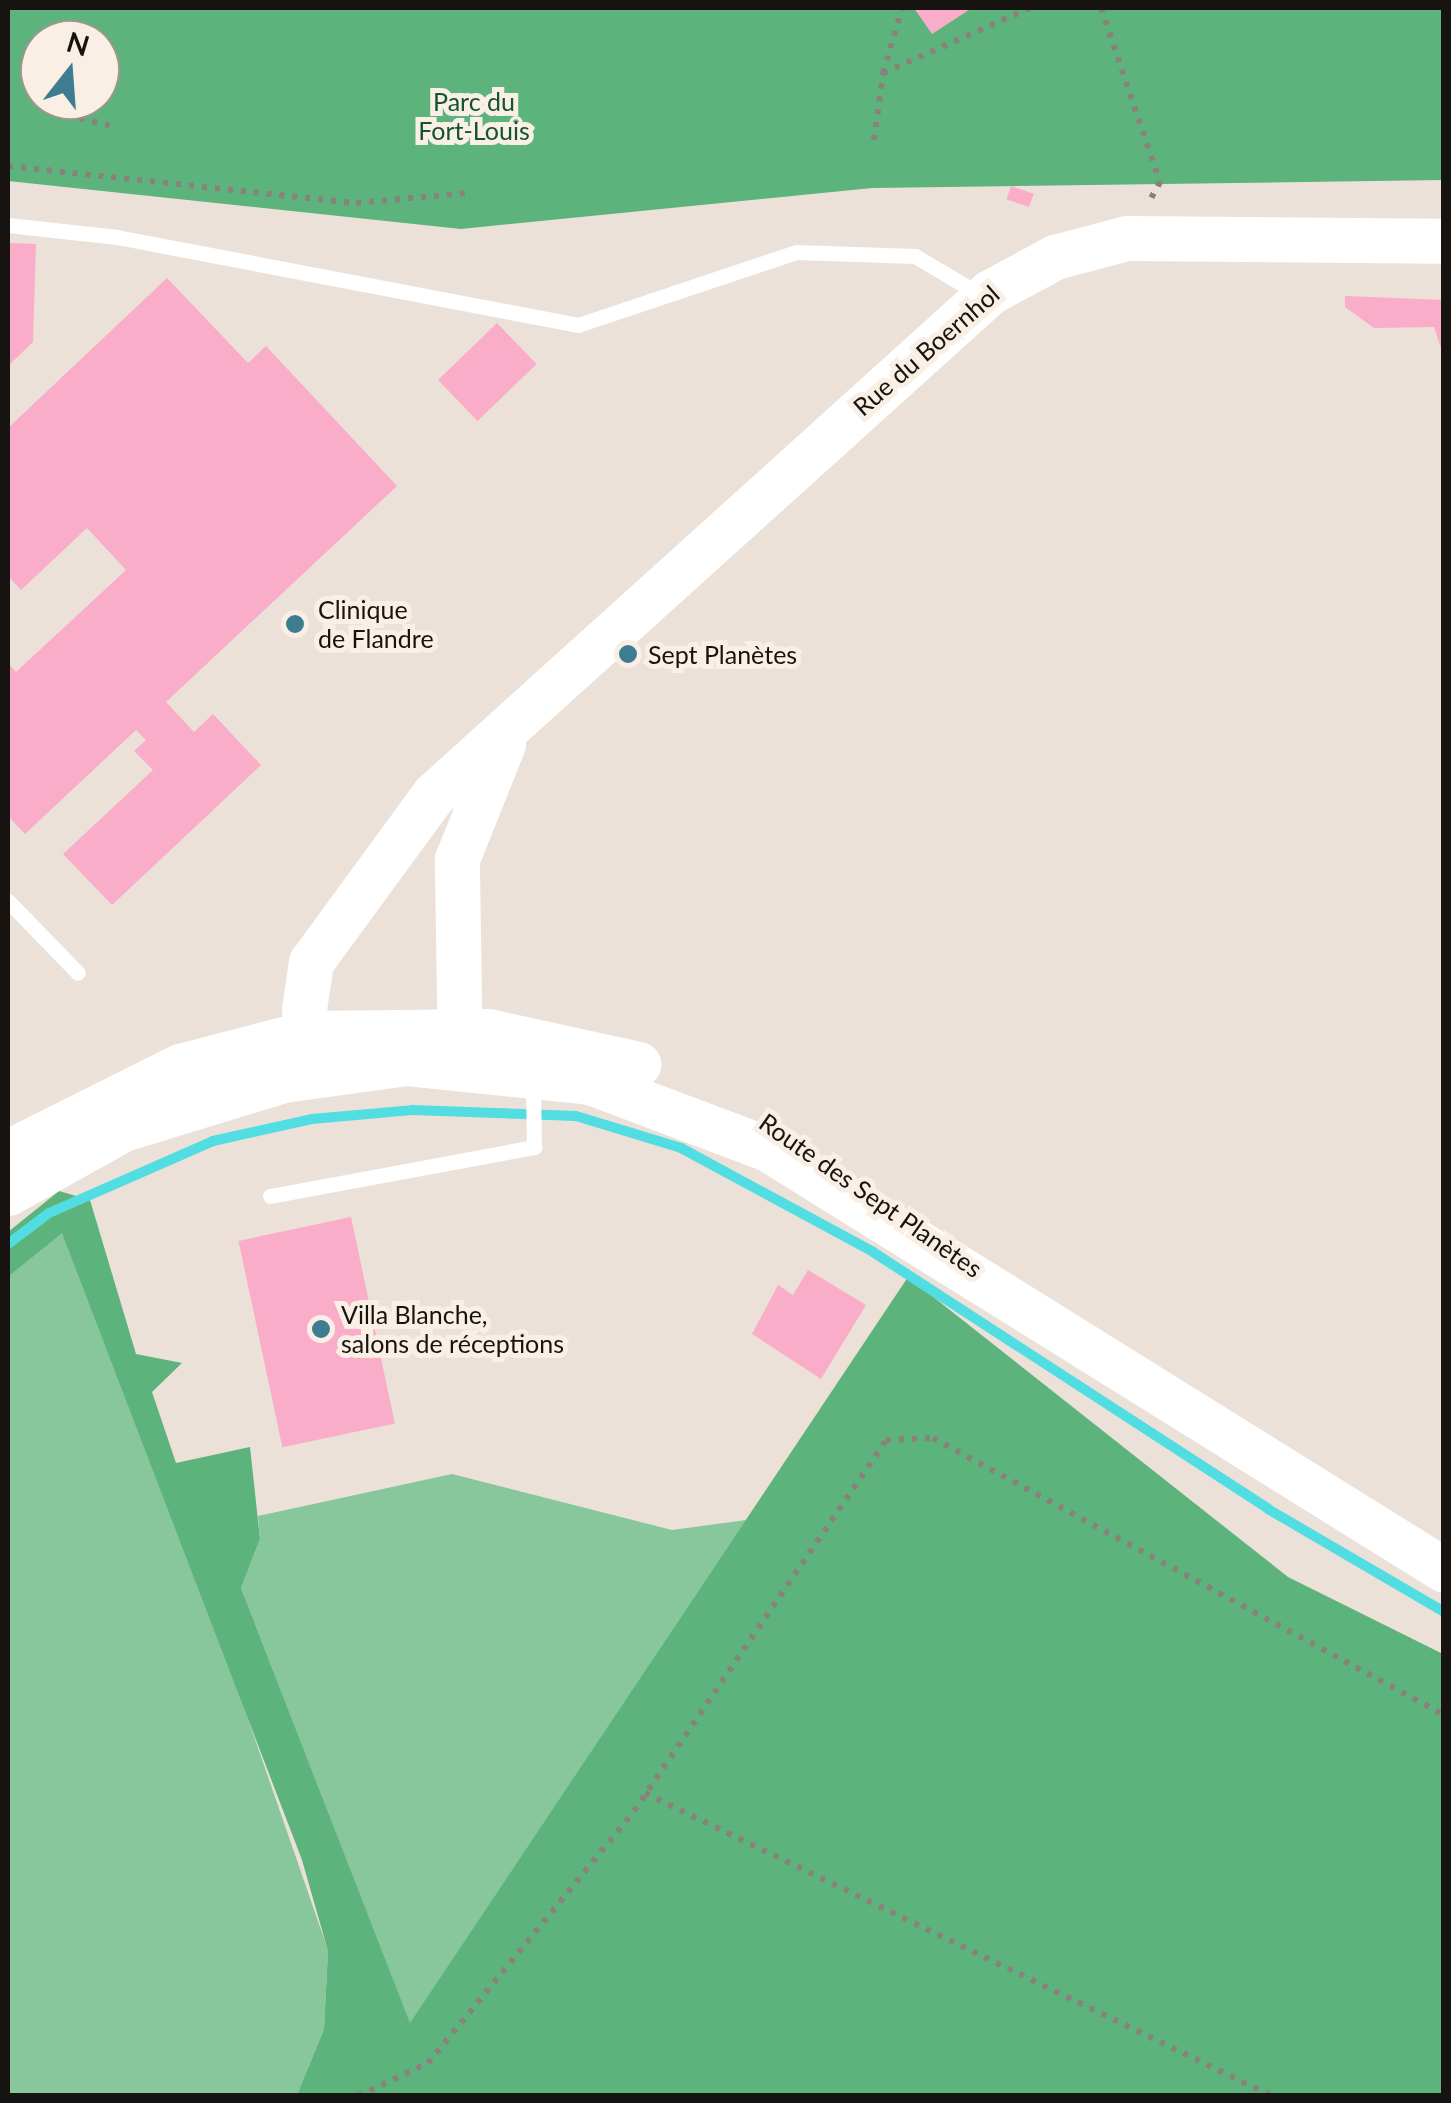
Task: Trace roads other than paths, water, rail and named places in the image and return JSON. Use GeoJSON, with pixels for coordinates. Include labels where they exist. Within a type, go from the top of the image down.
{"type":"FeatureCollection","features":[{"type":"Feature","properties":{"kind":"main road","name":"Rue du Boernhol"},"geometry":{"type":"LineString","coordinates":[[312,1054],[304,983],[320,944],[447,779],[518,721],[984,297],[1038,264],[1126,238],[1444,241]]}},
{"type":"Feature","properties":{"kind":"main road","name":"Rue du Boernhol"},"geometry":{"type":"LineString","coordinates":[[460,1046],[457,859],[482,780],[518,721]]}},
{"type":"Feature","properties":{"kind":"main road","name":"Route des Sept Planètes"},"geometry":{"type":"LineString","coordinates":[[460,1046],[533,1084],[647,1098],[749,1139],[1042,1314],[1444,1570]]}},
{"type":"Feature","properties":{"kind":"main road","name":"Route des Sept Planètes"},"geometry":{"type":"LineString","coordinates":[[8,1152],[88,1104],[180,1066],[460,1046],[576,1046],[717,1094],[815,1151],[1042,1314]]}},
{"type":"Feature","properties":{"kind":"main road","name":"Route des Sept Planètes"},"geometry":{"type":"LineString","coordinates":[[8,1193],[155,1116],[312,1054]]}},
{"type":"Feature","properties":{"kind":"lane"},"geometry":{"type":"LineString","coordinates":[[8,226],[117,237],[578,324],[796,252],[915,256],[984,297]]}},
{"type":"Feature","properties":{"kind":"lane"},"geometry":{"type":"LineString","coordinates":[[8,900],[78,972]]}},
{"type":"Feature","properties":{"kind":"lane"},"geometry":{"type":"LineString","coordinates":[[270,1196],[534,1147],[533,1084]]}},
{"type":"Feature","properties":{"kind":"waterway"},"geometry":{"type":"LineString","coordinates":[[8,1244],[49,1213],[213,1141],[312,1119],[412,1110],[576,1116],[681,1148],[873,1252],[1268,1509],[1444,1612]]}},
{"type":"Feature","properties":{"kind":"place","name":"Clinique de Flandre"},"geometry":{"type":"Point","coordinates":[295,624]}},
{"type":"Feature","properties":{"kind":"place","name":"Sept Planètes"},"geometry":{"type":"Point","coordinates":[628,654]}},
{"type":"Feature","properties":{"kind":"place","name":"Villa Blanche, salons de réceptions"},"geometry":{"type":"Point","coordinates":[321,1329]}},
{"type":"Feature","properties":{"kind":"park label","name":"Parc du Fort-Louis"},"geometry":{"type":"Point","coordinates":[474,116]}}]}
